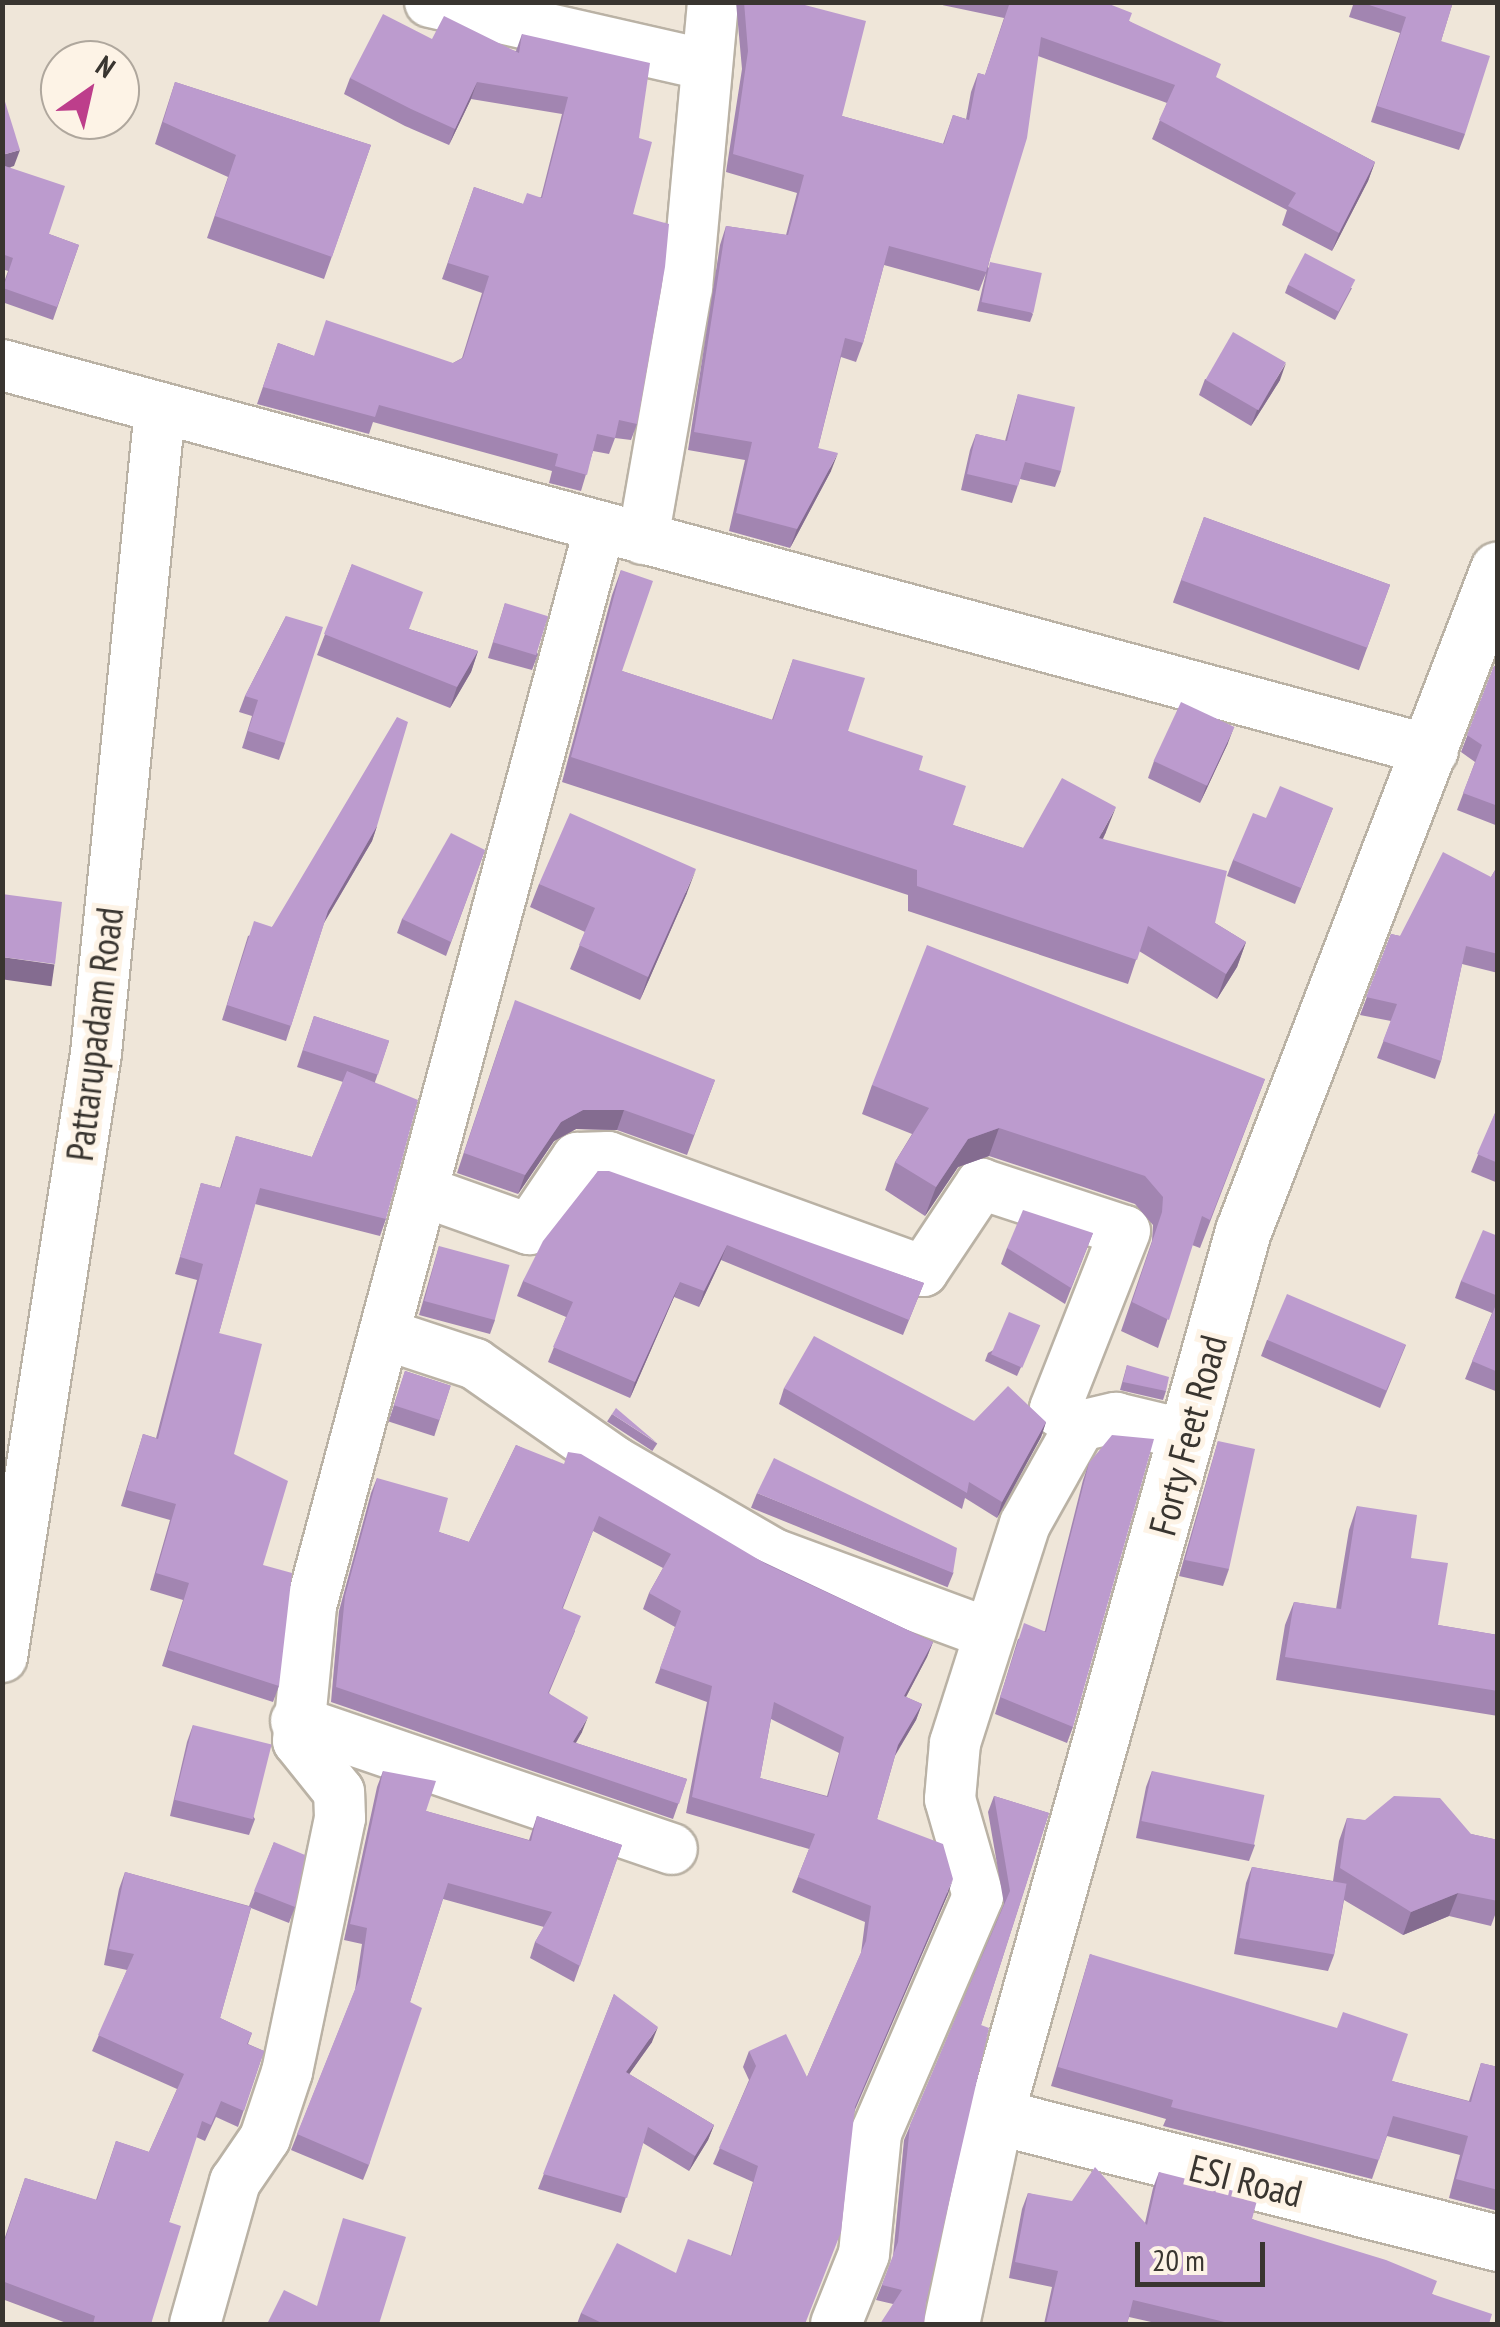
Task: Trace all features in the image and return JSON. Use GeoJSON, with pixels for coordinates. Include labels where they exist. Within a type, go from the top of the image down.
{"type":"FeatureCollection","features":[{"type":"Feature","properties":{"kind":"main road","name":"Forty Feet Road"},"geometry":{"type":"LineString","coordinates":[[951,2324],[995,2116],[1243,1231],[1433,752],[1498,568]]}},
{"type":"Feature","properties":{"kind":"main road","name":"ESI Road"},"geometry":{"type":"LineString","coordinates":[[995,2116],[1498,2243]]}},
{"type":"Feature","properties":{"kind":"street"},"geometry":{"type":"LineString","coordinates":[[430,2],[704,64]]}},
{"type":"Feature","properties":{"kind":"street"},"geometry":{"type":"LineString","coordinates":[[195,2324],[236,2182],[264,2138],[287,2072],[340,1818],[338,1792],[298,1741],[296,1722],[311,1606],[422,1191],[621,533],[687,288],[704,64],[713,2]]}},
{"type":"Feature","properties":{"kind":"street"},"geometry":{"type":"LineString","coordinates":[[2,365],[1433,752]]}},
{"type":"Feature","properties":{"kind":"street","name":"Pattarupadam Road"},"geometry":{"type":"LineString","coordinates":[[2,1657],[96,1053],[160,409]]}},
{"type":"Feature","properties":{"kind":"street"},"geometry":{"type":"LineString","coordinates":[[422,1191],[529,1229],[577,1158],[608,1158],[924,1271],[981,1184],[1125,1230],[1055,1408],[1080,1426]]}},
{"type":"Feature","properties":{"kind":"street"},"geometry":{"type":"LineString","coordinates":[[384,1334],[474,1364],[615,1462],[774,1554],[988,1633]]}},
{"type":"Feature","properties":{"kind":"street"},"geometry":{"type":"LineString","coordinates":[[836,2324],[864,2254],[876,2133],[978,1896],[950,1799],[954,1743],[1025,1524],[1080,1426],[1116,1418],[1187,1436]]}},
{"type":"Feature","properties":{"kind":"street"},"geometry":{"type":"LineString","coordinates":[[296,1722],[672,1850]]}},
{"type":"Feature","properties":{"kind":"building"},"geometry":{"type":"Polygon","coordinates":[[[744,2],[801,2],[866,21],[842,116],[944,144],[953,115],[969,120],[978,73],[985,75],[1010,2],[1104,2],[1132,13],[1129,21],[1221,64],[1216,77],[1375,162],[1339,233],[1288,206],[1296,193],[1159,120],[1175,85],[1041,37],[1027,138],[986,272],[889,246],[863,343],[845,338],[818,448],[838,453],[797,529],[736,513],[752,442],[694,432],[726,226],[788,235],[804,175],[733,154],[748,51],[744,2]]]}},
{"type":"Feature","properties":{"kind":"building"},"geometry":{"type":"Polygon","coordinates":[[[1360,2],[1453,2],[1441,41],[1490,56],[1465,134],[1377,106],[1406,17],[1360,2]]]}},
{"type":"Feature","properties":{"kind":"building"},"geometry":{"type":"Polygon","coordinates":[[[383,14],[432,39],[444,16],[519,53],[522,34],[650,63],[639,138],[652,142],[633,214],[669,224],[665,267],[637,424],[619,420],[615,438],[597,434],[587,475],[555,466],[558,454],[379,405],[375,417],[263,387],[278,343],[314,356],[326,320],[453,363],[463,358],[489,276],[448,263],[474,187],[523,204],[527,193],[542,198],[568,97],[477,82],[455,129],[350,78],[383,14]]]}},
{"type":"Feature","properties":{"kind":"building"},"geometry":{"type":"Polygon","coordinates":[[[175,82],[371,145],[332,257],[215,216],[236,155],[163,122],[175,82]]]}},
{"type":"Feature","properties":{"kind":"building"},"geometry":{"type":"Polygon","coordinates":[[[2,92],[20,150],[2,155],[2,92]]]}},
{"type":"Feature","properties":{"kind":"building"},"geometry":{"type":"Polygon","coordinates":[[[5,166],[65,186],[49,234],[79,245],[57,307],[3,288],[13,258],[2,254],[5,166]]]}},
{"type":"Feature","properties":{"kind":"building"},"geometry":{"type":"Polygon","coordinates":[[[1305,253],[1355,280],[1338,312],[1288,285],[1305,253]]]}},
{"type":"Feature","properties":{"kind":"building"},"geometry":{"type":"Polygon","coordinates":[[[990,262],[1042,273],[1033,313],[981,302],[990,262]]]}},
{"type":"Feature","properties":{"kind":"building"},"geometry":{"type":"Polygon","coordinates":[[[1233,332],[1286,362],[1258,410],[1206,380],[1233,332]]]}},
{"type":"Feature","properties":{"kind":"building"},"geometry":{"type":"Polygon","coordinates":[[[1018,394],[1075,407],[1061,471],[1025,462],[1018,486],[967,474],[976,434],[1007,441],[1018,394]]]}},
{"type":"Feature","properties":{"kind":"building"},"geometry":{"type":"Polygon","coordinates":[[[1204,517],[1390,585],[1367,648],[1181,580],[1204,517]]]}},
{"type":"Feature","properties":{"kind":"building"},"geometry":{"type":"Polygon","coordinates":[[[352,564],[423,592],[409,629],[478,651],[457,687],[324,634],[352,564]]]}},
{"type":"Feature","properties":{"kind":"building"},"geometry":{"type":"Polygon","coordinates":[[[621,570],[653,581],[622,671],[773,720],[793,659],[865,678],[848,731],[923,756],[919,770],[966,786],[953,825],[1023,848],[1062,778],[1116,807],[1099,838],[1227,871],[1215,923],[1246,942],[1226,974],[1148,926],[1137,960],[917,886],[917,870],[571,757],[621,570]]]}},
{"type":"Feature","properties":{"kind":"building"},"geometry":{"type":"Polygon","coordinates":[[[505,603],[548,616],[536,655],[493,642],[505,603]]]}},
{"type":"Feature","properties":{"kind":"building"},"geometry":{"type":"Polygon","coordinates":[[[286,616],[323,627],[285,743],[248,731],[258,700],[245,696],[286,616]]]}},
{"type":"Feature","properties":{"kind":"building"},"geometry":{"type":"Polygon","coordinates":[[[1494,666],[1498,668],[1498,806],[1463,793],[1482,745],[1467,735],[1494,666]]]}},
{"type":"Feature","properties":{"kind":"building"},"geometry":{"type":"Polygon","coordinates":[[[1181,702],[1234,727],[1207,786],[1154,761],[1181,702]]]}},
{"type":"Feature","properties":{"kind":"building"},"geometry":{"type":"Polygon","coordinates":[[[397,717],[408,722],[377,826],[328,911],[291,1026],[227,1005],[254,921],[272,927],[397,717]]]}},
{"type":"Feature","properties":{"kind":"building"},"geometry":{"type":"Polygon","coordinates":[[[1280,786],[1333,808],[1301,888],[1233,860],[1253,813],[1266,818],[1280,786]]]}},
{"type":"Feature","properties":{"kind":"building"},"geometry":{"type":"Polygon","coordinates":[[[570,813],[696,869],[648,977],[579,945],[595,908],[539,884],[570,813]]]}},
{"type":"Feature","properties":{"kind":"building"},"geometry":{"type":"Polygon","coordinates":[[[451,833],[485,850],[451,942],[402,919],[451,833]]]}},
{"type":"Feature","properties":{"kind":"building"},"geometry":{"type":"Polygon","coordinates":[[[1443,852],[1491,877],[1498,865],[1498,954],[1466,946],[1441,1061],[1383,1041],[1397,1004],[1366,997],[1391,934],[1400,936],[1443,852]]]}},
{"type":"Feature","properties":{"kind":"building"},"geometry":{"type":"Polygon","coordinates":[[[2,894],[62,902],[55,964],[2,957],[2,894]]]}},
{"type":"Feature","properties":{"kind":"building"},"geometry":{"type":"Polygon","coordinates":[[[927,945],[1265,1079],[1210,1220],[1202,1216],[1169,1320],[1132,1302],[1162,1212],[1163,1197],[1145,1176],[999,1128],[968,1139],[936,1187],[895,1162],[929,1108],[872,1085],[927,945]]]}},
{"type":"Feature","properties":{"kind":"building"},"geometry":{"type":"Polygon","coordinates":[[[515,1000],[715,1080],[694,1135],[624,1110],[583,1110],[561,1122],[525,1175],[464,1153],[515,1000]]]}},
{"type":"Feature","properties":{"kind":"building"},"geometry":{"type":"Polygon","coordinates":[[[314,1016],[389,1040],[378,1075],[303,1050],[314,1016]]]}},
{"type":"Feature","properties":{"kind":"building"},"geometry":{"type":"Polygon","coordinates":[[[347,1071],[418,1100],[386,1219],[260,1188],[219,1333],[262,1344],[234,1454],[288,1481],[263,1565],[292,1573],[279,1686],[168,1650],[189,1583],[156,1573],[176,1504],[127,1490],[143,1434],[158,1439],[203,1264],[180,1257],[201,1183],[221,1188],[236,1136],[312,1157],[347,1071]]]}},
{"type":"Feature","properties":{"kind":"building"},"geometry":{"type":"Polygon","coordinates":[[[1498,1106],[1498,1163],[1477,1154],[1498,1106]]]}},
{"type":"Feature","properties":{"kind":"building"},"geometry":{"type":"Polygon","coordinates":[[[598,1171],[609,1171],[924,1283],[909,1320],[727,1245],[704,1291],[680,1282],[635,1382],[553,1347],[573,1302],[523,1281],[543,1241],[598,1171]]]}},
{"type":"Feature","properties":{"kind":"building"},"geometry":{"type":"Polygon","coordinates":[[[1023,1210],[1093,1233],[1071,1288],[1007,1248],[1023,1210]]]}},
{"type":"Feature","properties":{"kind":"building"},"geometry":{"type":"Polygon","coordinates":[[[1483,1230],[1498,1236],[1498,1296],[1461,1281],[1483,1230]]]}},
{"type":"Feature","properties":{"kind":"building"},"geometry":{"type":"Polygon","coordinates":[[[439,1246],[510,1265],[495,1320],[424,1301],[439,1246]]]}},
{"type":"Feature","properties":{"kind":"building"},"geometry":{"type":"Polygon","coordinates":[[[1287,1294],[1406,1344],[1386,1390],[1267,1340],[1287,1294]]]}},
{"type":"Feature","properties":{"kind":"building"},"geometry":{"type":"Polygon","coordinates":[[[1498,1300],[1498,1372],[1472,1361],[1498,1300]]]}},
{"type":"Feature","properties":{"kind":"building"},"geometry":{"type":"Polygon","coordinates":[[[1009,1312],[1040,1325],[1022,1368],[991,1354],[1009,1312]]]}},
{"type":"Feature","properties":{"kind":"building"},"geometry":{"type":"Polygon","coordinates":[[[814,1336],[974,1421],[1008,1386],[1046,1422],[1002,1502],[969,1482],[967,1493],[784,1388],[814,1336]]]}},
{"type":"Feature","properties":{"kind":"building"},"geometry":{"type":"Polygon","coordinates":[[[1127,1365],[1169,1377],[1166,1391],[1123,1382],[1127,1365]]]}},
{"type":"Feature","properties":{"kind":"building"},"geometry":{"type":"Polygon","coordinates":[[[405,1371],[451,1386],[440,1420],[394,1405],[405,1371]]]}},
{"type":"Feature","properties":{"kind":"building"},"geometry":{"type":"Polygon","coordinates":[[[616,1408],[657,1443],[612,1414],[616,1408]]]}},
{"type":"Feature","properties":{"kind":"building"},"geometry":{"type":"Polygon","coordinates":[[[1112,1435],[1154,1439],[1073,1727],[1000,1697],[1024,1623],[1046,1632],[1089,1463],[1112,1435]]]}},
{"type":"Feature","properties":{"kind":"building"},"geometry":{"type":"Polygon","coordinates":[[[1218,1441],[1255,1449],[1229,1569],[1185,1560],[1218,1441]]]}},
{"type":"Feature","properties":{"kind":"building"},"geometry":{"type":"Polygon","coordinates":[[[516,1445],[564,1464],[568,1452],[581,1454],[766,1564],[933,1642],[904,1696],[922,1704],[898,1745],[877,1819],[943,1844],[953,1879],[855,2107],[841,2232],[805,2324],[604,2324],[581,2313],[617,2243],[676,2273],[688,2239],[732,2256],[758,2166],[719,2148],[756,2066],[749,2051],[786,2034],[807,2077],[866,1941],[871,1906],[798,1877],[815,1834],[692,1797],[712,1686],[660,1668],[681,1611],[649,1593],[671,1554],[599,1516],[562,1608],[581,1616],[548,1693],[588,1717],[573,1742],[687,1779],[679,1804],[336,1687],[345,1596],[377,1478],[448,1498],[439,1532],[469,1542],[516,1445]],[[774,1702],[760,1778],[828,1797],[844,1737],[774,1702]]]}},
{"type":"Feature","properties":{"kind":"building"},"geometry":{"type":"Polygon","coordinates":[[[774,1458],[957,1548],[953,1573],[757,1493],[774,1458]]]}},
{"type":"Feature","properties":{"kind":"building"},"geometry":{"type":"Polygon","coordinates":[[[1357,1506],[1417,1515],[1411,1558],[1448,1563],[1438,1625],[1498,1635],[1498,1691],[1285,1657],[1294,1602],[1341,1609],[1357,1506]]]}},
{"type":"Feature","properties":{"kind":"building"},"geometry":{"type":"Polygon","coordinates":[[[193,1725],[272,1745],[253,1819],[174,1800],[193,1725]]]}},
{"type":"Feature","properties":{"kind":"building"},"geometry":{"type":"Polygon","coordinates":[[[383,1771],[436,1781],[426,1811],[531,1841],[537,1816],[622,1845],[580,1966],[535,1942],[552,1912],[448,1883],[410,2002],[422,2008],[369,2165],[297,2134],[360,1977],[367,1928],[350,1924],[383,1771]]]}},
{"type":"Feature","properties":{"kind":"building"},"geometry":{"type":"Polygon","coordinates":[[[1152,1771],[1264,1795],[1254,1845],[1141,1821],[1152,1771]]]}},
{"type":"Feature","properties":{"kind":"building"},"geometry":{"type":"Polygon","coordinates":[[[994,1796],[1049,1813],[981,2025],[989,2028],[924,2324],[880,2324],[902,2290],[882,2285],[898,2242],[910,2125],[1010,1891],[994,1796]]]}},
{"type":"Feature","properties":{"kind":"building"},"geometry":{"type":"Polygon","coordinates":[[[1394,1796],[1440,1798],[1471,1834],[1498,1840],[1498,1901],[1458,1893],[1411,1912],[1340,1868],[1347,1818],[1365,1820],[1394,1796]]]}},
{"type":"Feature","properties":{"kind":"building"},"geometry":{"type":"Polygon","coordinates":[[[274,1842],[305,1855],[295,1907],[254,1891],[274,1842]]]}},
{"type":"Feature","properties":{"kind":"building"},"geometry":{"type":"Polygon","coordinates":[[[1252,1867],[1347,1884],[1334,1955],[1239,1938],[1252,1867]]]}},
{"type":"Feature","properties":{"kind":"building"},"geometry":{"type":"Polygon","coordinates":[[[125,1872],[251,1907],[220,2018],[252,2033],[247,2044],[264,2051],[244,2111],[221,2101],[211,2125],[202,2121],[169,2222],[181,2226],[151,2324],[93,2324],[95,2316],[2,2281],[2,2249],[25,2178],[97,2200],[116,2141],[149,2152],[184,2074],[98,2035],[134,1954],[109,1949],[125,1872]]]}},
{"type":"Feature","properties":{"kind":"building"},"geometry":{"type":"Polygon","coordinates":[[[1090,1954],[1337,2028],[1343,2012],[1408,2034],[1392,2081],[1471,2102],[1481,2063],[1498,2067],[1498,2190],[1456,2179],[1468,2136],[1393,2116],[1379,2160],[1171,2107],[1173,2100],[1058,2067],[1090,1954]]]}},
{"type":"Feature","properties":{"kind":"building"},"geometry":{"type":"Polygon","coordinates":[[[614,1994],[658,2027],[626,2072],[714,2125],[695,2156],[648,2127],[627,2198],[543,2174],[614,1994]]]}},
{"type":"Feature","properties":{"kind":"building"},"geometry":{"type":"Polygon","coordinates":[[[1095,2167],[1147,2225],[1159,2172],[1258,2197],[1252,2219],[1386,2260],[1437,2281],[1432,2294],[1492,2314],[1489,2324],[1233,2324],[1133,2300],[1127,2324],[1046,2324],[1058,2271],[1015,2262],[1028,2193],[1072,2201],[1095,2167]]]}},
{"type":"Feature","properties":{"kind":"building"},"geometry":{"type":"Polygon","coordinates":[[[343,2218],[406,2237],[379,2324],[267,2324],[284,2290],[317,2306],[343,2218]]]}}]}
